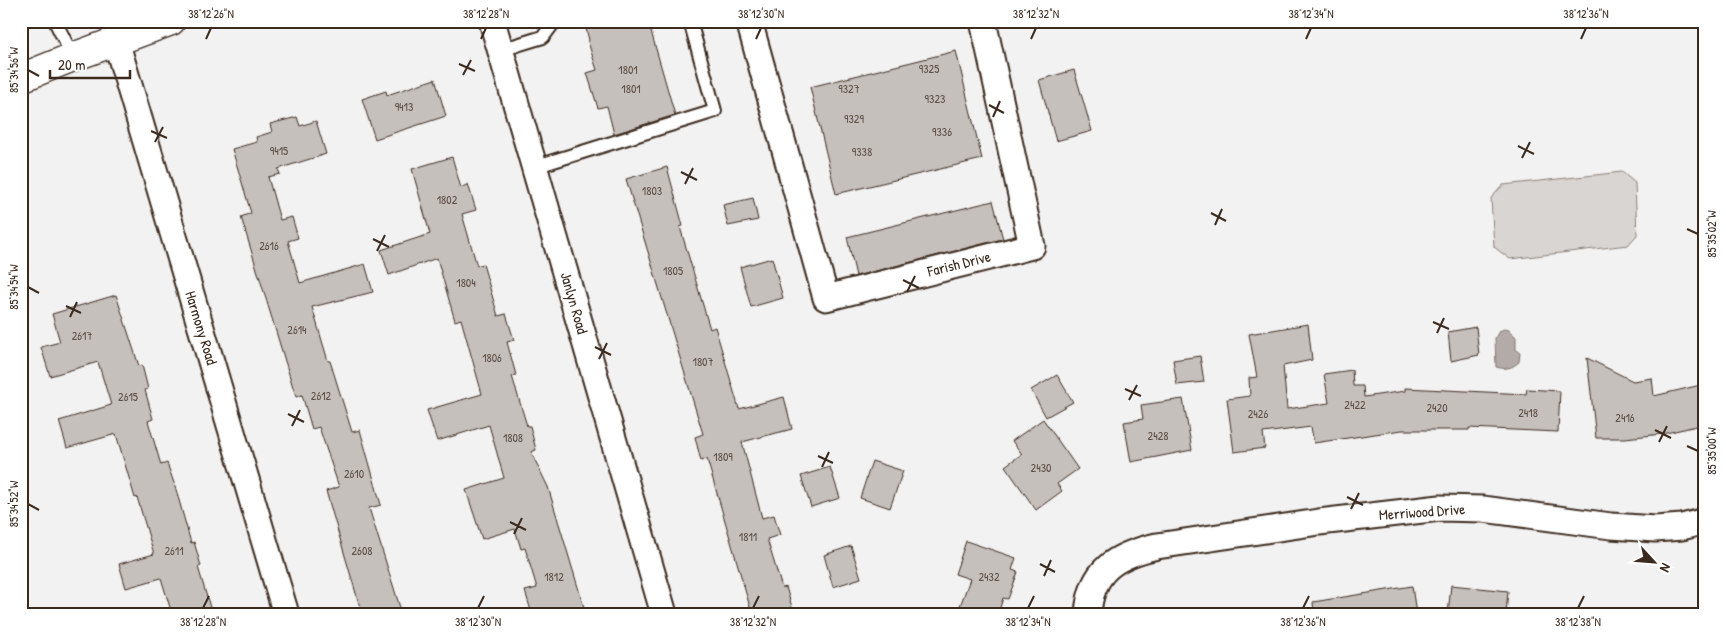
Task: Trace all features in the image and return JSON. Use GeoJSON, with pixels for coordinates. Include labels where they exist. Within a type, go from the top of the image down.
{"type":"FeatureCollection","features":[{"type":"Feature","properties":{"kind":"main road"},"geometry":{"type":"LineString","coordinates":[[21,78],[171,21]]}},
{"type":"Feature","properties":{"kind":"street","name":"Janlyn Road"},"geometry":{"type":"LineString","coordinates":[[492,21],[664,614]]}},
{"type":"Feature","properties":{"kind":"street","name":"Farish Drive"},"geometry":{"type":"LineString","coordinates":[[749,21],[826,298],[1032,246],[983,21]]}},
{"type":"Feature","properties":{"kind":"street","name":"Harmony Road"},"geometry":{"type":"LineString","coordinates":[[116,42],[286,614]]}},
{"type":"Feature","properties":{"kind":"street","name":"Merriwood Drive"},"geometry":{"type":"LineString","coordinates":[[1088,614],[1089,599],[1095,584],[1104,571],[1118,559],[1134,551],[1157,546],[1319,522],[1440,508],[1483,509],[1611,526],[1655,529],[1682,527],[1705,521]]}},
{"type":"Feature","properties":{"kind":"lane"},"geometry":{"type":"LineString","coordinates":[[55,21],[73,57]]}},
{"type":"Feature","properties":{"kind":"lane"},"geometry":{"type":"LineString","coordinates":[[500,50],[543,37],[555,21]]}},
{"type":"Feature","properties":{"kind":"lane"},"geometry":{"type":"LineString","coordinates":[[534,167],[715,111],[690,21]]}},
{"type":"Feature","properties":{"kind":"shaded area"},"geometry":{"type":"Polygon","coordinates":[[[1622,172],[1635,183],[1637,235],[1628,245],[1510,259],[1494,247],[1491,198],[1503,185],[1622,172]]]}},
{"type":"Feature","properties":{"kind":"shaded area"},"geometry":{"type":"Polygon","coordinates":[[[1509,330],[1516,337],[1516,350],[1520,352],[1519,362],[1511,367],[1500,368],[1496,367],[1495,338],[1499,331],[1509,330]]]}},
{"type":"Feature","properties":{"kind":"building"},"geometry":{"type":"Polygon","coordinates":[[[584,21],[648,21],[675,115],[614,134],[607,106],[598,108],[587,73],[597,70],[588,42],[584,21]]]}},
{"type":"Feature","properties":{"kind":"building"},"geometry":{"type":"Polygon","coordinates":[[[956,51],[982,159],[836,194],[810,87],[956,51]]]}},
{"type":"Feature","properties":{"kind":"building"},"geometry":{"type":"Polygon","coordinates":[[[1074,70],[1092,131],[1056,141],[1039,80],[1074,70]]]}},
{"type":"Feature","properties":{"kind":"building"},"geometry":{"type":"Polygon","coordinates":[[[435,79],[446,116],[375,139],[362,99],[386,91],[387,95],[435,79]]]}},
{"type":"Feature","properties":{"kind":"building"},"geometry":{"type":"Polygon","coordinates":[[[297,117],[300,126],[316,121],[326,154],[278,169],[280,174],[268,177],[280,220],[292,217],[298,238],[288,241],[300,283],[365,264],[373,292],[312,307],[352,432],[360,430],[381,505],[369,508],[402,614],[362,614],[326,491],[339,487],[319,427],[312,429],[302,395],[296,397],[241,217],[251,213],[232,149],[257,142],[256,137],[272,132],[270,124],[297,117]]]}},
{"type":"Feature","properties":{"kind":"building"},"geometry":{"type":"Polygon","coordinates":[[[452,157],[461,188],[468,184],[476,210],[462,214],[477,266],[483,264],[498,316],[506,314],[514,340],[507,342],[516,375],[512,376],[527,426],[530,426],[536,450],[531,452],[548,487],[586,614],[532,614],[525,591],[537,588],[525,548],[521,549],[515,529],[482,539],[466,490],[504,478],[489,425],[437,441],[427,410],[482,394],[461,319],[455,321],[437,258],[389,275],[381,250],[430,234],[412,169],[452,157]]]}},
{"type":"Feature","properties":{"kind":"building"},"geometry":{"type":"Polygon","coordinates":[[[667,167],[683,226],[680,227],[710,329],[715,327],[739,409],[784,397],[792,429],[742,442],[762,518],[774,515],[780,535],[767,539],[782,588],[786,587],[794,614],[752,614],[707,459],[701,461],[695,437],[703,434],[626,179],[667,167]]]}},
{"type":"Feature","properties":{"kind":"building"},"geometry":{"type":"Polygon","coordinates":[[[753,198],[758,220],[728,226],[723,205],[753,198]]]}},
{"type":"Feature","properties":{"kind":"building"},"geometry":{"type":"Polygon","coordinates":[[[993,201],[1003,239],[856,276],[847,237],[993,201]]]}},
{"type":"Feature","properties":{"kind":"building"},"geometry":{"type":"Polygon","coordinates":[[[772,258],[783,298],[751,307],[740,267],[772,258]]]}},
{"type":"Feature","properties":{"kind":"building"},"geometry":{"type":"Polygon","coordinates":[[[116,295],[139,366],[142,365],[148,389],[145,390],[153,419],[148,421],[161,465],[167,463],[175,486],[191,543],[194,542],[201,566],[198,567],[212,614],[172,614],[161,578],[126,588],[119,564],[154,554],[116,434],[67,448],[59,421],[111,405],[98,362],[50,376],[41,347],[60,342],[52,314],[116,295]]]}},
{"type":"Feature","properties":{"kind":"building"},"geometry":{"type":"Polygon","coordinates":[[[1308,324],[1312,360],[1283,366],[1287,409],[1329,403],[1324,374],[1352,370],[1353,386],[1363,386],[1364,397],[1405,391],[1405,388],[1526,394],[1527,389],[1560,391],[1558,432],[1469,428],[1469,430],[1402,430],[1314,443],[1311,427],[1263,433],[1265,448],[1234,452],[1227,399],[1250,396],[1249,378],[1257,377],[1249,334],[1308,324]]]}},
{"type":"Feature","properties":{"kind":"building"},"geometry":{"type":"Polygon","coordinates":[[[1476,327],[1479,355],[1451,361],[1448,332],[1476,327]]]}},
{"type":"Feature","properties":{"kind":"building"},"geometry":{"type":"Polygon","coordinates":[[[1200,356],[1204,382],[1177,385],[1173,360],[1200,356]]]}},
{"type":"Feature","properties":{"kind":"building"},"geometry":{"type":"Polygon","coordinates":[[[1587,358],[1633,381],[1652,378],[1654,396],[1705,384],[1705,424],[1662,434],[1625,438],[1596,438],[1587,358]]]}},
{"type":"Feature","properties":{"kind":"building"},"geometry":{"type":"Polygon","coordinates":[[[1057,375],[1073,402],[1046,417],[1031,390],[1057,375]]]}},
{"type":"Feature","properties":{"kind":"building"},"geometry":{"type":"Polygon","coordinates":[[[1183,399],[1192,450],[1131,462],[1124,422],[1143,419],[1141,405],[1183,399]]]}},
{"type":"Feature","properties":{"kind":"building"},"geometry":{"type":"Polygon","coordinates":[[[1043,419],[1078,469],[1057,484],[1062,491],[1036,510],[1005,466],[1022,454],[1012,441],[1043,419]]]}},
{"type":"Feature","properties":{"kind":"building"},"geometry":{"type":"Polygon","coordinates":[[[872,461],[903,471],[890,508],[860,498],[872,461]]]}},
{"type":"Feature","properties":{"kind":"building"},"geometry":{"type":"Polygon","coordinates":[[[830,467],[840,498],[811,507],[801,476],[830,467]]]}},
{"type":"Feature","properties":{"kind":"building"},"geometry":{"type":"Polygon","coordinates":[[[966,541],[1016,558],[1012,570],[1018,572],[1008,599],[1003,598],[998,614],[983,614],[960,606],[970,579],[955,574],[966,541]]]}},
{"type":"Feature","properties":{"kind":"building"},"geometry":{"type":"Polygon","coordinates":[[[851,546],[861,578],[833,587],[824,555],[851,546]]]}},
{"type":"Feature","properties":{"kind":"building"},"geometry":{"type":"Polygon","coordinates":[[[1451,585],[1508,591],[1506,614],[1448,614],[1451,585]]]}},
{"type":"Feature","properties":{"kind":"building"},"geometry":{"type":"Polygon","coordinates":[[[1412,586],[1416,614],[1314,614],[1313,602],[1412,586]]]}}]}
